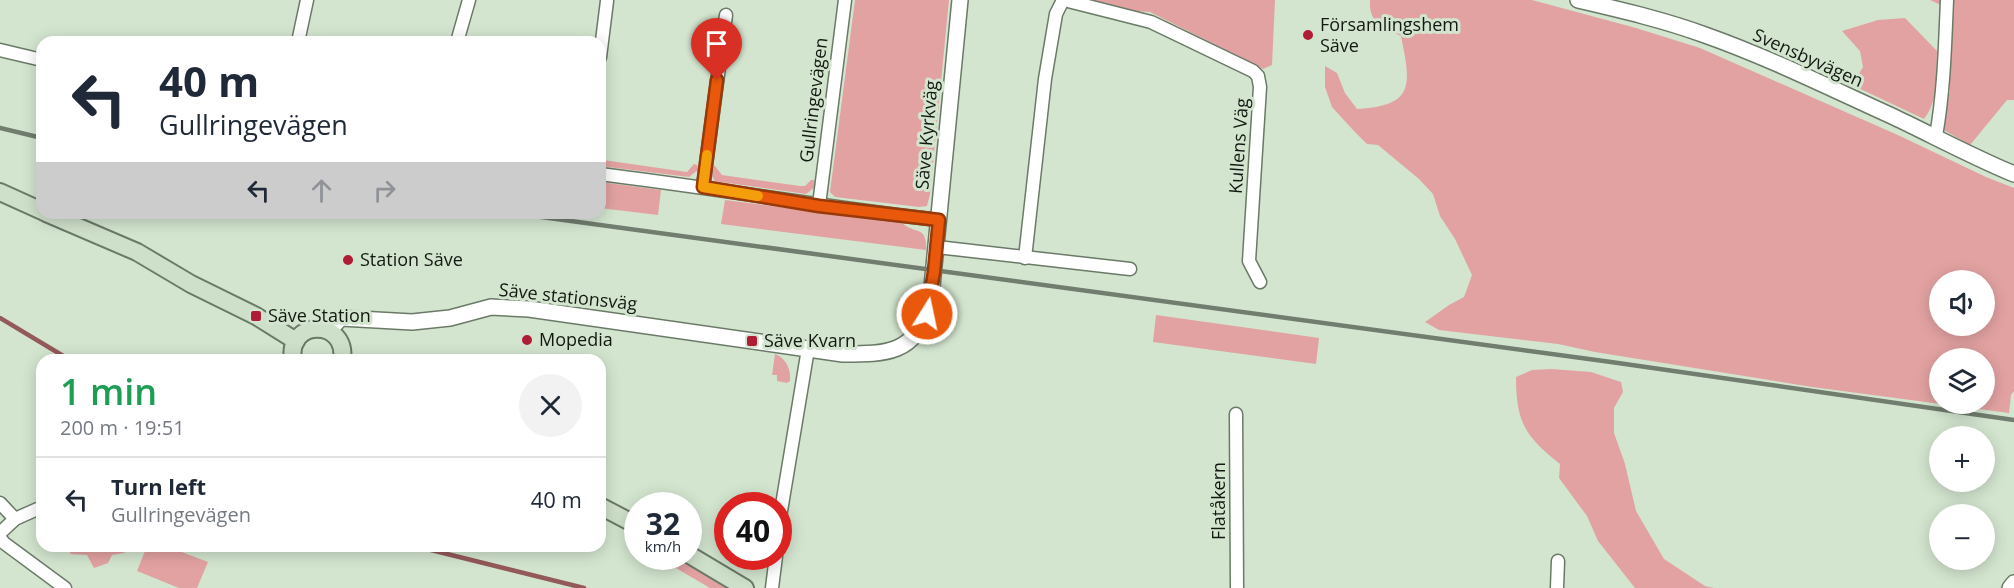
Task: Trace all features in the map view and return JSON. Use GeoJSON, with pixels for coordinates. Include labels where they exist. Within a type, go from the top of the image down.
{"type":"FeatureCollection","features":[{"type":"Feature","properties":{"kind":"main road"},"geometry":{"type":"LineString","coordinates":[[0,192],[36,208]]}},
{"type":"Feature","properties":{"kind":"main road"},"geometry":{"type":"LineString","coordinates":[[60,219],[137,252],[191,284],[256,316],[296,341]]}},
{"type":"Feature","properties":{"kind":"main road"},"geometry":{"type":"LineString","coordinates":[[293,354],[296,341],[301,334],[309,330],[321,329],[330,331],[341,344],[342,354]]}},
{"type":"Feature","properties":{"kind":"main road"},"geometry":{"type":"LineString","coordinates":[[606,509],[624,519]]}},
{"type":"Feature","properties":{"kind":"main road"},"geometry":{"type":"LineString","coordinates":[[702,562],[745,588]]}},
{"type":"Feature","properties":{"kind":"street"},"geometry":{"type":"LineString","coordinates":[[299,36],[307,0]]}},
{"type":"Feature","properties":{"kind":"street"},"geometry":{"type":"LineString","coordinates":[[459,36],[469,0]]}},
{"type":"Feature","properties":{"kind":"street","name":"Gullringevägen"},"geometry":{"type":"LineString","coordinates":[[819,206],[845,0]]}},
{"type":"Feature","properties":{"kind":"street","name":"Säve Kyrkväg"},"geometry":{"type":"LineString","coordinates":[[808,349],[843,354],[879,353],[913,340],[923,324],[930,307],[937,247],[960,0]]}},
{"type":"Feature","properties":{"kind":"street","name":"Kullens Väg"},"geometry":{"type":"LineString","coordinates":[[1025,258],[1046,79],[1056,14],[1063,0],[1151,22],[1242,65],[1258,76],[1260,87],[1249,261],[1260,282]]}},
{"type":"Feature","properties":{"kind":"street","name":"Svensbyvägen"},"geometry":{"type":"LineString","coordinates":[[1578,0],[1645,16],[1706,35],[1820,83],[1936,136],[1964,153],[2014,174]]}},
{"type":"Feature","properties":{"kind":"street"},"geometry":{"type":"LineString","coordinates":[[1936,136],[1942,105],[1947,0]]}},
{"type":"Feature","properties":{"kind":"street"},"geometry":{"type":"LineString","coordinates":[[603,36],[607,1]]}},
{"type":"Feature","properties":{"kind":"street"},"geometry":{"type":"LineString","coordinates":[[703,187],[726,15]]}},
{"type":"Feature","properties":{"kind":"street"},"geometry":{"type":"LineString","coordinates":[[0,50],[36,59]]}},
{"type":"Feature","properties":{"kind":"street"},"geometry":{"type":"LineString","coordinates":[[606,175],[703,187],[819,206],[939,220]]}},
{"type":"Feature","properties":{"kind":"street"},"geometry":{"type":"LineString","coordinates":[[937,247],[1130,269]]}},
{"type":"Feature","properties":{"kind":"street","name":"Säve stationsväg"},"geometry":{"type":"LineString","coordinates":[[330,331],[341,318],[412,322],[450,318],[491,307],[530,309],[808,349]]}},
{"type":"Feature","properties":{"kind":"street"},"geometry":{"type":"LineString","coordinates":[[784,492],[808,349]]}},
{"type":"Feature","properties":{"kind":"street","name":"Flatåkern"},"geometry":{"type":"LineString","coordinates":[[1236,414],[1237,588]]}},
{"type":"Feature","properties":{"kind":"street"},"geometry":{"type":"LineString","coordinates":[[0,503],[15,519]]}},
{"type":"Feature","properties":{"kind":"street"},"geometry":{"type":"LineString","coordinates":[[0,533],[15,519],[36,510]]}},
{"type":"Feature","properties":{"kind":"street"},"geometry":{"type":"LineString","coordinates":[[0,538],[60,587]]}},
{"type":"Feature","properties":{"kind":"street"},"geometry":{"type":"LineString","coordinates":[[1557,588],[1558,561]]}},
{"type":"Feature","properties":{"kind":"street"},"geometry":{"type":"LineString","coordinates":[[772,588],[774,570]]}},
{"type":"Feature","properties":{"kind":"street"},"geometry":{"type":"LineString","coordinates":[[2010,588],[2014,583]]}},
{"type":"Feature","properties":{"kind":"shaded area"},"geometry":{"type":"Polygon","coordinates":[[[855,0],[949,0],[927,206],[835,197],[830,192],[855,0]]]}},
{"type":"Feature","properties":{"kind":"shaded area"},"geometry":{"type":"Polygon","coordinates":[[[1086,0],[1275,0],[1272,65],[1263,69],[1150,12],[1134,11],[1086,0]]]}},
{"type":"Feature","properties":{"kind":"shaded area"},"geometry":{"type":"Polygon","coordinates":[[[1370,0],[1532,0],[1636,28],[1700,48],[2014,188],[2014,391],[2011,395],[2009,413],[1995,411],[1995,348],[1929,348],[1929,403],[1812,387],[1558,344],[1439,330],[1425,322],[1464,297],[1472,275],[1455,239],[1440,216],[1433,194],[1419,179],[1378,145],[1367,144],[1332,107],[1325,87],[1325,66],[1337,73],[1345,93],[1357,109],[1376,107],[1399,98],[1407,80],[1401,36],[1383,27],[1372,14],[1370,0]]]}},
{"type":"Feature","properties":{"kind":"shaded area"},"geometry":{"type":"Polygon","coordinates":[[[1930,0],[2014,0],[2014,100],[2007,100],[1970,145],[1942,129],[1950,91],[1949,9],[1930,0]]]}},
{"type":"Feature","properties":{"kind":"shaded area"},"geometry":{"type":"Polygon","coordinates":[[[1905,18],[1937,51],[1934,95],[1929,112],[1924,119],[1852,85],[1863,67],[1860,51],[1842,31],[1878,20],[1905,18]]]}},
{"type":"Feature","properties":{"kind":"shaded area"},"geometry":{"type":"Polygon","coordinates":[[[606,160],[687,172],[694,164],[697,165],[699,169],[689,177],[606,167],[606,160]]]}},
{"type":"Feature","properties":{"kind":"shaded area"},"geometry":{"type":"Polygon","coordinates":[[[710,166],[715,166],[722,175],[800,186],[805,186],[814,180],[815,187],[806,194],[715,181],[709,172],[710,166]]]}},
{"type":"Feature","properties":{"kind":"shaded area"},"geometry":{"type":"Polygon","coordinates":[[[606,183],[661,190],[658,215],[606,209],[606,183]]]}},
{"type":"Feature","properties":{"kind":"shaded area"},"geometry":{"type":"Polygon","coordinates":[[[725,200],[902,223],[923,234],[926,250],[721,224],[725,200]]]}},
{"type":"Feature","properties":{"kind":"shaded area"},"geometry":{"type":"Polygon","coordinates":[[[1156,315],[1319,338],[1316,364],[1153,342],[1156,315]]]}},
{"type":"Feature","properties":{"kind":"shaded area"},"geometry":{"type":"Polygon","coordinates":[[[775,354],[785,361],[789,368],[790,381],[787,383],[777,381],[777,375],[772,375],[775,354]]]}},
{"type":"Feature","properties":{"kind":"shaded area"},"geometry":{"type":"Polygon","coordinates":[[[1532,370],[1591,372],[1621,382],[1623,392],[1614,408],[1614,433],[1625,464],[1636,511],[1664,559],[1705,586],[1714,588],[1635,588],[1598,541],[1587,516],[1559,478],[1560,464],[1531,436],[1525,427],[1518,406],[1516,377],[1532,370]]]}},
{"type":"Feature","properties":{"kind":"shaded area"},"geometry":{"type":"Polygon","coordinates":[[[70,552],[125,552],[112,555],[108,563],[94,568],[87,555],[70,554],[70,552]]]}},
{"type":"Feature","properties":{"kind":"shaded area"},"geometry":{"type":"Polygon","coordinates":[[[145,552],[182,552],[208,562],[197,588],[179,588],[137,571],[145,552]]]}},
{"type":"Feature","properties":{"kind":"shaded area"},"geometry":{"type":"Polygon","coordinates":[[[679,570],[697,570],[727,588],[710,588],[679,570]]]}},
{"type":"Feature","properties":{"kind":"waterway"},"geometry":{"type":"LineString","coordinates":[[0,318],[60,354]]}},
{"type":"Feature","properties":{"kind":"waterway"},"geometry":{"type":"LineString","coordinates":[[439,552],[584,588]]}},
{"type":"Feature","properties":{"kind":"railway"},"geometry":{"type":"LineString","coordinates":[[0,128],[36,137]]}},
{"type":"Feature","properties":{"kind":"railway"},"geometry":{"type":"LineString","coordinates":[[556,219],[1611,362],[2014,420]]}},
{"type":"Feature","properties":{"kind":"slow traffic"},"geometry":{"type":"LineString","coordinates":[[707,155],[703,187],[758,196]]}},
{"type":"Feature","properties":{"kind":"place","name":"Församlingshem Säve"},"geometry":{"type":"Point","coordinates":[1308,35]}},
{"type":"Feature","properties":{"kind":"place","name":"Station Säve"},"geometry":{"type":"Point","coordinates":[348,260]}},
{"type":"Feature","properties":{"kind":"place","name":"Säve Station"},"geometry":{"type":"Point","coordinates":[256,316]}},
{"type":"Feature","properties":{"kind":"place","name":"Mopedia"},"geometry":{"type":"Point","coordinates":[527,340]}},
{"type":"Feature","properties":{"kind":"place","name":"Säve Kvarn"},"geometry":{"type":"Point","coordinates":[752,341]}},
{"type":"Feature","properties":{"kind":"route"},"geometry":{"type":"LineString","coordinates":[[717,80],[703,187],[819,206],[939,220],[930,307],[927,314]]}}]}
